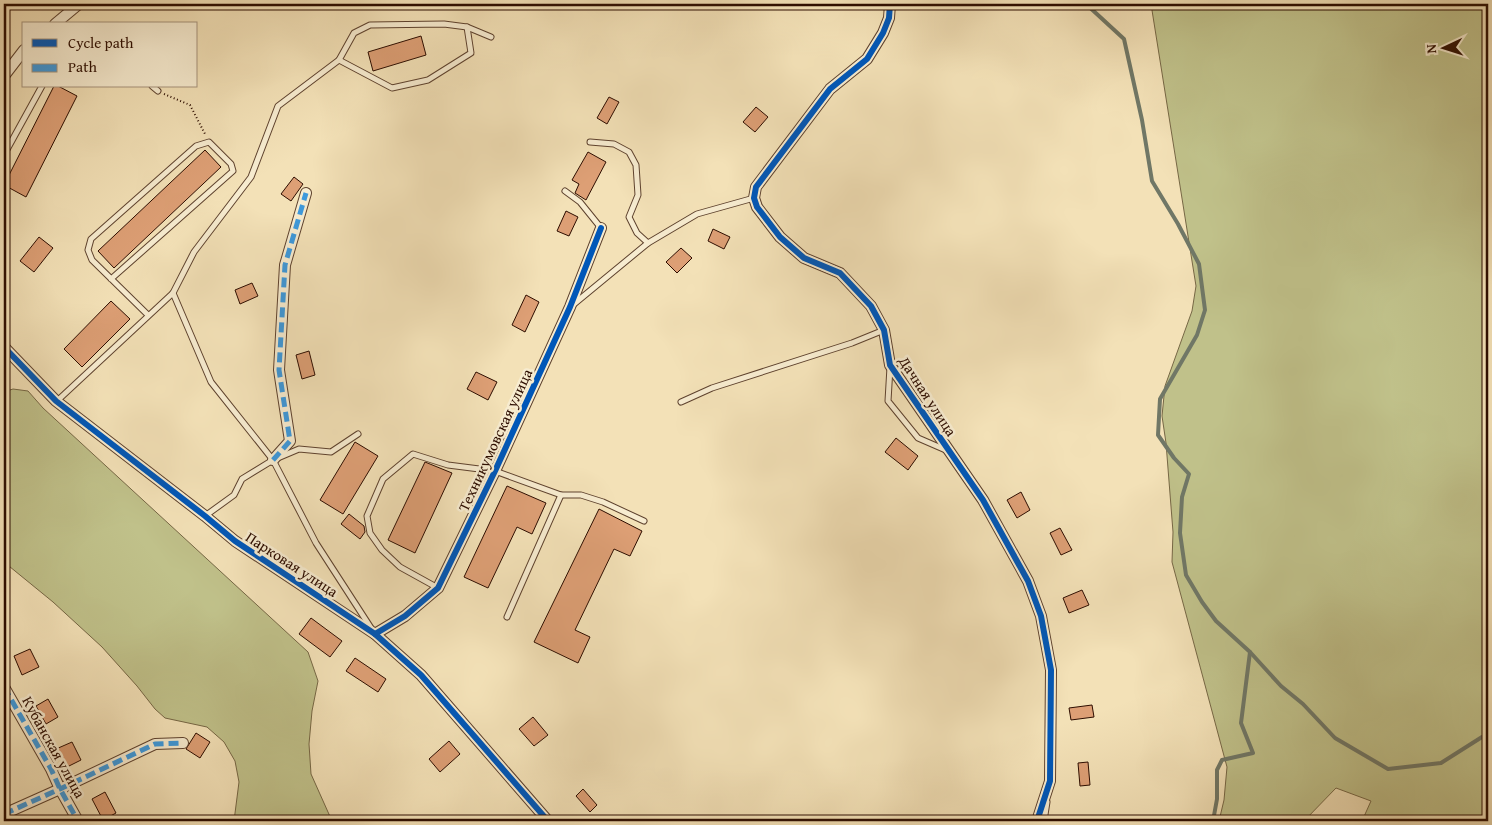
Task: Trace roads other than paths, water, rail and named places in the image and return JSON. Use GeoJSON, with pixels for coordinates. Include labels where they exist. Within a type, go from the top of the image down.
{"type":"FeatureCollection","features":[{"type":"Feature","properties":{"kind":"street"},"geometry":{"type":"LineString","coordinates":[[58,22],[80,4]]}},
{"type":"Feature","properties":{"kind":"street"},"geometry":{"type":"LineString","coordinates":[[754,198],[756,187],[830,89],[867,59],[883,33],[889,18],[890,4]]}},
{"type":"Feature","properties":{"kind":"street"},"geometry":{"type":"LineString","coordinates":[[4,76],[22,53]]}},
{"type":"Feature","properties":{"kind":"street"},"geometry":{"type":"LineString","coordinates":[[274,460],[290,441],[279,370],[285,265],[306,194]]}},
{"type":"Feature","properties":{"kind":"street","name":"Дачная улица"},"geometry":{"type":"LineString","coordinates":[[754,198],[757,207],[780,238],[804,258],[840,274],[872,306],[884,330],[890,365],[983,500],[1028,580],[1041,616],[1051,670],[1050,781],[1037,821]]}},
{"type":"Feature","properties":{"kind":"street","name":"Техникумовская улица"},"geometry":{"type":"LineString","coordinates":[[375,634],[405,616],[438,588],[496,471],[570,307],[601,228]]}},
{"type":"Feature","properties":{"kind":"street","name":"Парковая улица"},"geometry":{"type":"LineString","coordinates":[[4,347],[56,401],[235,541],[375,634],[421,675],[548,821]]}},
{"type":"Feature","properties":{"kind":"street","name":"Кубанская улица"},"geometry":{"type":"LineString","coordinates":[[4,687],[51,769],[78,821]]}},
{"type":"Feature","properties":{"kind":"street"},"geometry":{"type":"LineString","coordinates":[[4,814],[155,744],[183,742]]}},
{"type":"Feature","properties":{"kind":"lane"},"geometry":{"type":"LineString","coordinates":[[56,401],[173,292],[194,252],[251,177],[278,106],[339,60],[354,33],[370,26],[444,24],[466,27],[491,37]]}},
{"type":"Feature","properties":{"kind":"lane"},"geometry":{"type":"LineString","coordinates":[[339,60],[392,88],[428,80],[471,53],[466,27]]}},
{"type":"Feature","properties":{"kind":"lane"},"geometry":{"type":"LineString","coordinates":[[4,155],[41,88]]}},
{"type":"Feature","properties":{"kind":"lane"},"geometry":{"type":"LineString","coordinates":[[154,88],[158,91]]}},
{"type":"Feature","properties":{"kind":"lane"},"geometry":{"type":"LineString","coordinates":[[111,279],[233,171],[231,164],[209,142],[196,146],[91,239],[88,250],[92,260],[111,279],[148,315]]}},
{"type":"Feature","properties":{"kind":"lane"},"geometry":{"type":"LineString","coordinates":[[590,142],[614,144],[629,152],[636,165],[638,195],[629,217],[637,233],[648,243]]}},
{"type":"Feature","properties":{"kind":"lane"},"geometry":{"type":"LineString","coordinates":[[565,191],[580,202],[601,228]]}},
{"type":"Feature","properties":{"kind":"lane"},"geometry":{"type":"LineString","coordinates":[[570,307],[648,243],[697,214],[754,198]]}},
{"type":"Feature","properties":{"kind":"lane"},"geometry":{"type":"LineString","coordinates":[[173,292],[211,382],[274,460],[316,543],[375,634]]}},
{"type":"Feature","properties":{"kind":"lane"},"geometry":{"type":"LineString","coordinates":[[681,402],[712,388],[852,343],[884,330]]}},
{"type":"Feature","properties":{"kind":"lane"},"geometry":{"type":"LineString","coordinates":[[890,365],[888,401],[918,438],[951,453]]}},
{"type":"Feature","properties":{"kind":"lane"},"geometry":{"type":"LineString","coordinates":[[205,516],[234,495],[242,478],[274,460],[299,448],[331,452],[358,434]]}},
{"type":"Feature","properties":{"kind":"lane"},"geometry":{"type":"LineString","coordinates":[[438,588],[400,567],[382,550],[370,533],[367,516],[383,479],[413,454],[448,465],[496,471],[561,495],[588,497],[644,521]]}},
{"type":"Feature","properties":{"kind":"lane"},"geometry":{"type":"LineString","coordinates":[[507,617],[561,495]]}},
{"type":"Feature","properties":{"kind":"lane"},"geometry":{"type":"LineString","coordinates":[[1044,821],[1050,781]]}},
{"type":"Feature","properties":{"kind":"waterway"},"geometry":{"type":"LineString","coordinates":[[1086,4],[1124,39],[1142,120],[1152,181],[1199,264],[1205,310],[1197,335],[1160,399],[1158,435],[1174,458],[1189,474],[1182,497],[1180,533],[1186,575],[1216,621],[1250,652],[1241,723],[1253,753],[1222,760],[1217,770],[1217,799],[1213,821]]}},
{"type":"Feature","properties":{"kind":"waterway"},"geometry":{"type":"LineString","coordinates":[[1250,652],[1281,686],[1303,704],[1335,738],[1388,769],[1441,763],[1482,737],[1488,737]]}}]}
